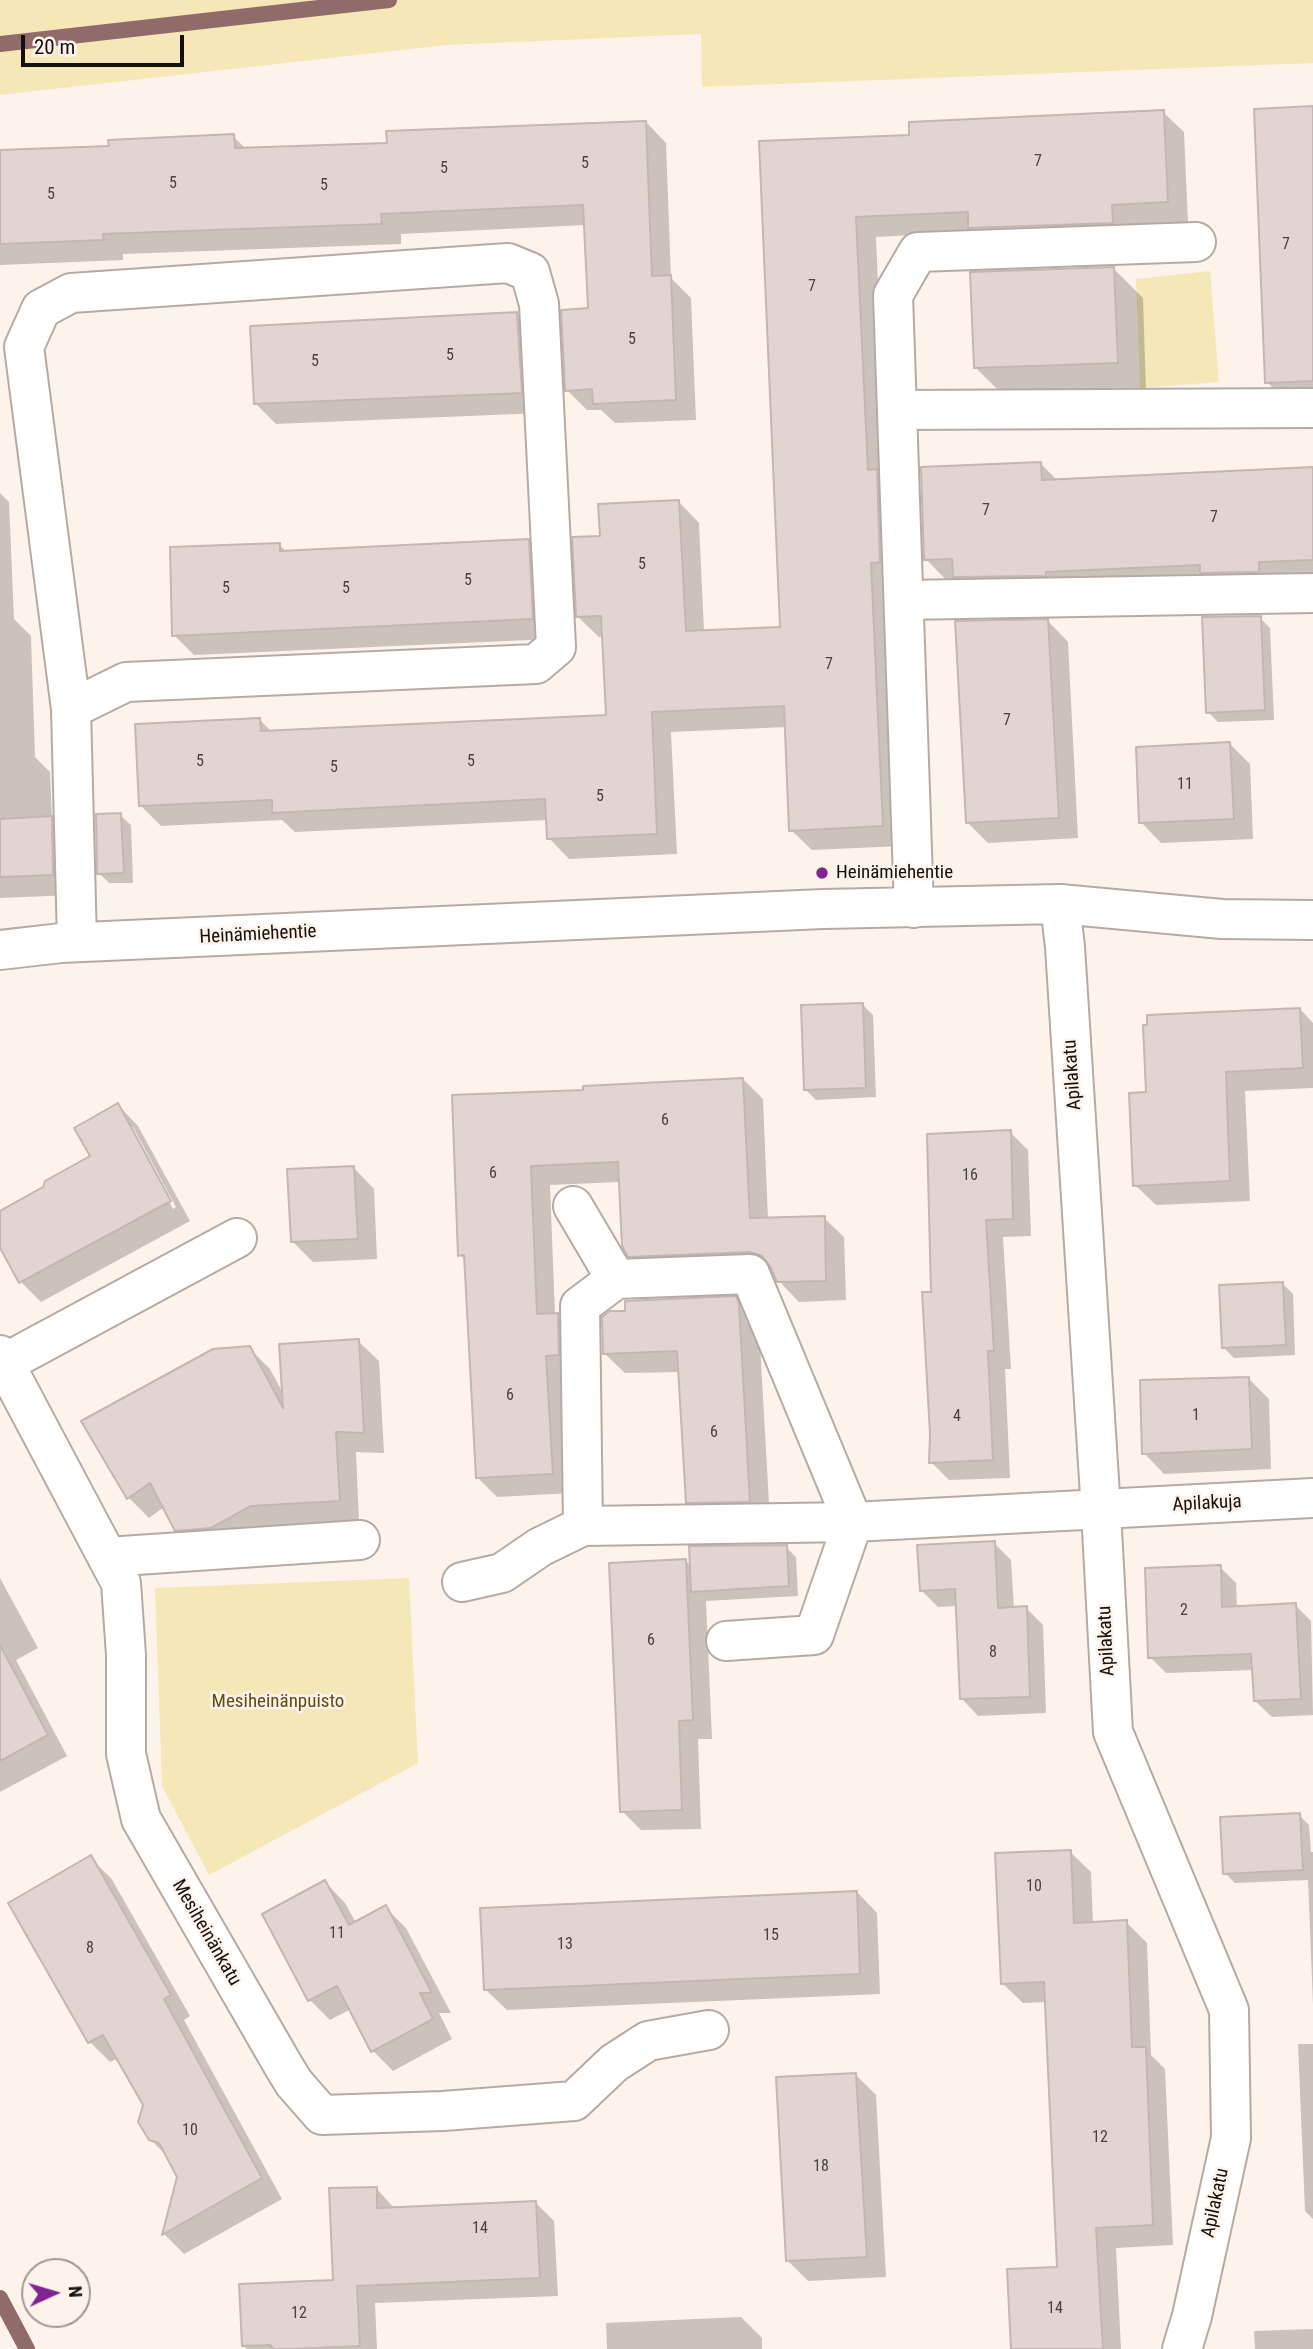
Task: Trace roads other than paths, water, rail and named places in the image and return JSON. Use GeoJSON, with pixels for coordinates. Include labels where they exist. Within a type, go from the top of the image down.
{"type":"FeatureCollection","features":[{"type":"Feature","properties":{"kind":"street"},"geometry":{"type":"LineString","coordinates":[[915,908],[893,295],[918,252],[1196,242]]}},
{"type":"Feature","properties":{"kind":"street"},"geometry":{"type":"LineString","coordinates":[[71,709],[127,682],[536,664],[556,648],[539,304],[530,272],[508,263],[71,293],[41,309],[24,347],[71,709],[77,943]]}},
{"type":"Feature","properties":{"kind":"street"},"geometry":{"type":"LineString","coordinates":[[898,410],[1313,408]]}},
{"type":"Feature","properties":{"kind":"street"},"geometry":{"type":"LineString","coordinates":[[904,600],[1313,593]]}},
{"type":"Feature","properties":{"kind":"street","name":"Heinämiehentie"},"geometry":{"type":"LineString","coordinates":[[0,950],[77,943],[823,909],[1060,904],[1222,919],[1313,920]]}},
{"type":"Feature","properties":{"kind":"street","name":"Apilakatu"},"geometry":{"type":"LineString","coordinates":[[1060,904],[1065,947],[1113,1732],[1229,2010],[1231,2138],[1192,2316],[1182,2349]]}},
{"type":"Feature","properties":{"kind":"street"},"geometry":{"type":"LineString","coordinates":[[573,1206],[616,1279]]}},
{"type":"Feature","properties":{"kind":"street"},"geometry":{"type":"LineString","coordinates":[[2,1359],[237,1238]]}},
{"type":"Feature","properties":{"kind":"street"},"geometry":{"type":"LineString","coordinates":[[462,1582],[502,1573],[540,1547],[583,1526],[580,1306],[616,1279],[750,1274],[853,1522],[814,1635],[726,1641]]}},
{"type":"Feature","properties":{"kind":"street","name":"Mesiheinänkatu"},"geometry":{"type":"LineString","coordinates":[[2,1359],[121,1583],[126,1655],[126,1754],[141,1819],[294,2083],[322,2115],[443,2111],[574,2101],[614,2063],[648,2041],[709,2031]]}},
{"type":"Feature","properties":{"kind":"street","name":"Apilakuja"},"geometry":{"type":"LineString","coordinates":[[583,1526],[853,1522],[1313,1498]]}},
{"type":"Feature","properties":{"kind":"street"},"geometry":{"type":"LineString","coordinates":[[107,1557],[360,1540]]}},
{"type":"Feature","properties":{"kind":"waterway"},"geometry":{"type":"LineString","coordinates":[[0,44],[389,0]]}},
{"type":"Feature","properties":{"kind":"waterway"},"geometry":{"type":"LineString","coordinates":[[0,2298],[27,2349]]}},
{"type":"Feature","properties":{"kind":"place","name":"Heinämiehentie"},"geometry":{"type":"Point","coordinates":[822,873]}},
{"type":"Feature","properties":{"kind":"park label","name":"Mesiheinänpuisto"},"geometry":{"type":"Point","coordinates":[278,1702]}}]}
